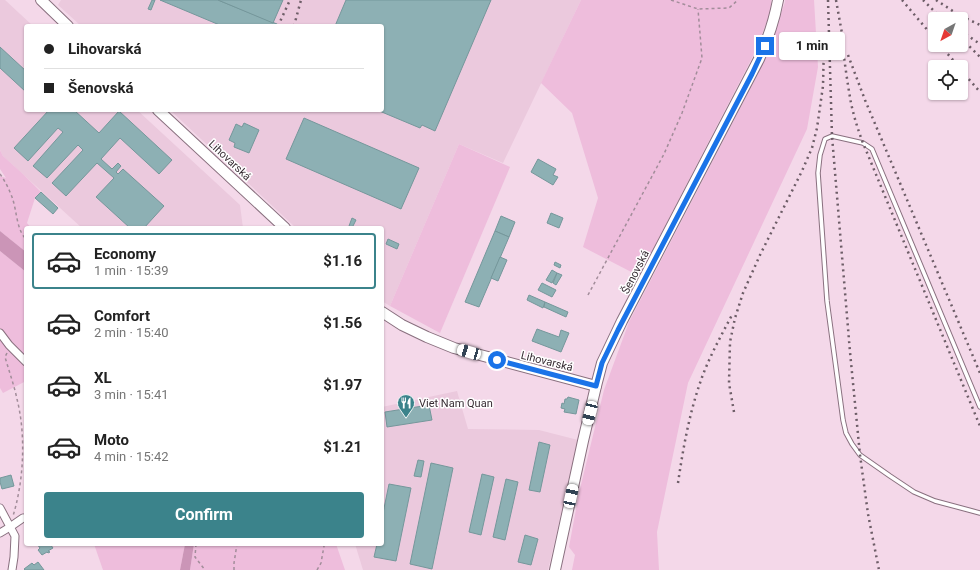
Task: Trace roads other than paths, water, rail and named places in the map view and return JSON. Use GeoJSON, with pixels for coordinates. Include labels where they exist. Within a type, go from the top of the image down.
{"type":"FeatureCollection","features":[{"type":"Feature","properties":{"kind":"street"},"geometry":{"type":"LineString","coordinates":[[40,0],[66,24]]}},
{"type":"Feature","properties":{"kind":"street","name":"Šenovská"},"geometry":{"type":"LineString","coordinates":[[555,570],[581,448],[602,363],[759,59],[770,33],[778,0]]}},
{"type":"Feature","properties":{"kind":"street","name":"Lihovarská"},"geometry":{"type":"LineString","coordinates":[[160,112],[283,226]]}},
{"type":"Feature","properties":{"kind":"street","name":"Lihovarská"},"geometry":{"type":"LineString","coordinates":[[384,313],[402,325],[454,348],[596,386]]}},
{"type":"Feature","properties":{"kind":"street"},"geometry":{"type":"LineString","coordinates":[[0,334],[24,360]]}},
{"type":"Feature","properties":{"kind":"street"},"geometry":{"type":"LineString","coordinates":[[0,508],[15,536],[12,570]]}},
{"type":"Feature","properties":{"kind":"street"},"geometry":{"type":"LineString","coordinates":[[0,533],[23,518]]}},
{"type":"Feature","properties":{"kind":"lane"},"geometry":{"type":"LineString","coordinates":[[980,407],[872,149],[863,143],[832,136],[825,139],[820,155],[818,173],[826,301],[846,433],[860,455],[914,492],[935,501],[980,513]]}},
{"type":"Feature","properties":{"kind":"railway"},"geometry":{"type":"LineString","coordinates":[[279,24],[290,0]]}},
{"type":"Feature","properties":{"kind":"railway"},"geometry":{"type":"LineString","coordinates":[[295,24],[301,0]]}},
{"type":"Feature","properties":{"kind":"railway"},"geometry":{"type":"LineString","coordinates":[[828,0],[832,136],[850,352],[860,455],[868,514],[879,570]]}},
{"type":"Feature","properties":{"kind":"railway"},"geometry":{"type":"LineString","coordinates":[[836,0],[843,39]]}},
{"type":"Feature","properties":{"kind":"railway"},"geometry":{"type":"LineString","coordinates":[[902,0],[928,31]]}},
{"type":"Feature","properties":{"kind":"railway"},"geometry":{"type":"LineString","coordinates":[[923,0],[935,12]]}},
{"type":"Feature","properties":{"kind":"railway"},"geometry":{"type":"LineString","coordinates":[[936,0],[959,15],[980,25]]}},
{"type":"Feature","properties":{"kind":"railway"},"geometry":{"type":"LineString","coordinates":[[841,35],[851,103],[861,138],[980,426]]}},
{"type":"Feature","properties":{"kind":"railway"},"geometry":{"type":"LineString","coordinates":[[968,36],[980,44]]}},
{"type":"Feature","properties":{"kind":"railway"},"geometry":{"type":"LineString","coordinates":[[734,412],[729,383],[730,342],[735,318],[743,293],[760,255],[812,148],[817,128],[823,86],[824,42]]}},
{"type":"Feature","properties":{"kind":"railway"},"geometry":{"type":"LineString","coordinates":[[968,45],[980,57]]}},
{"type":"Feature","properties":{"kind":"railway"},"geometry":{"type":"LineString","coordinates":[[946,52],[953,60]]}},
{"type":"Feature","properties":{"kind":"railway"},"geometry":{"type":"LineString","coordinates":[[848,55],[865,100],[980,373]]}},
{"type":"Feature","properties":{"kind":"railway"},"geometry":{"type":"LineString","coordinates":[[968,78],[980,92]]}},
{"type":"Feature","properties":{"kind":"railway"},"geometry":{"type":"LineString","coordinates":[[678,483],[687,432],[700,383],[711,356],[733,313]]}},
{"type":"Feature","properties":{"kind":"place","name":"Viet Nam Quan"},"geometry":{"type":"Point","coordinates":[406,418]}}]}
